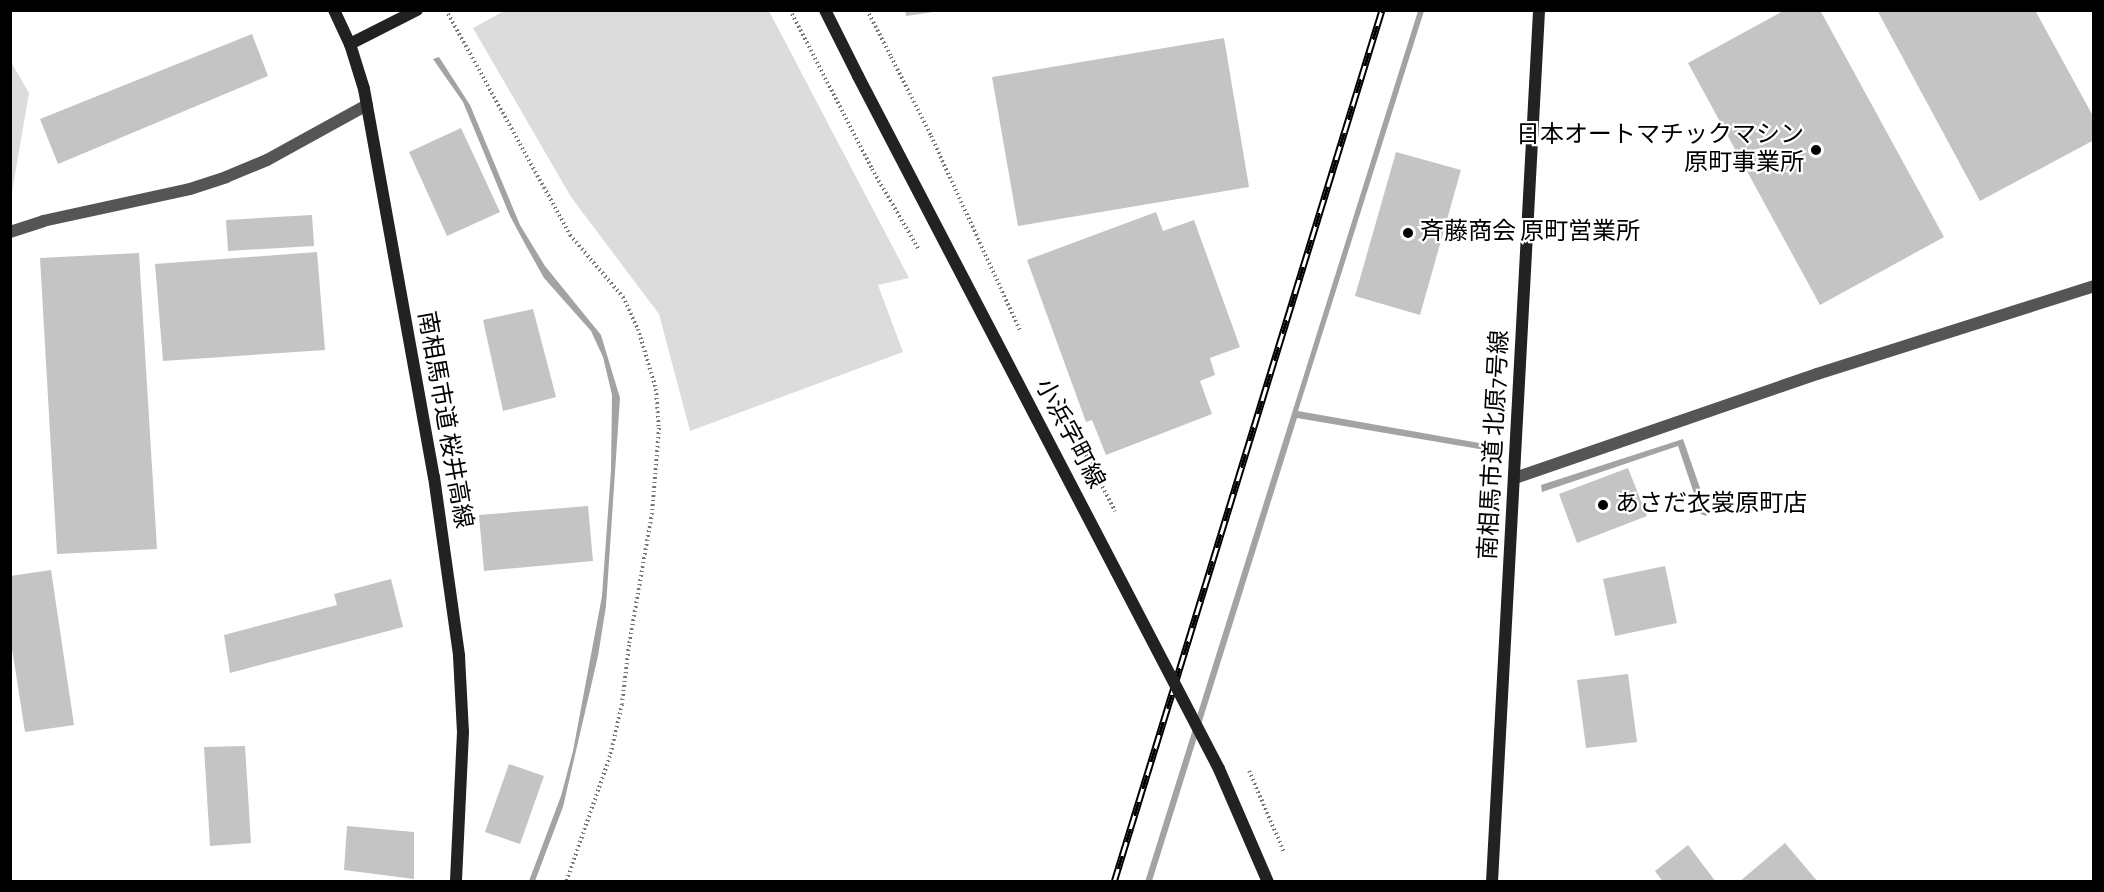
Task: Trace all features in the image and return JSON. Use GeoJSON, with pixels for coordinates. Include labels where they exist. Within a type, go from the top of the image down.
{"type":"FeatureCollection","features":[{"type":"Feature","properties":{"kind":"street","name":"南相馬市道 桜井高線"},"geometry":{"type":"LineString","coordinates":[[334,10],[350,44],[367,105],[434,477],[459,656],[463,732],[456,882]]}},
{"type":"Feature","properties":{"kind":"street"},"geometry":{"type":"LineString","coordinates":[[350,44],[417,10]]}},
{"type":"Feature","properties":{"kind":"street","name":"小浜字町線"},"geometry":{"type":"LineString","coordinates":[[825,10],[1220,769],[1268,882]]}},
{"type":"Feature","properties":{"kind":"street","name":"南相馬市道 北原7号線"},"geometry":{"type":"LineString","coordinates":[[1492,882],[1539,10]]}},
{"type":"Feature","properties":{"kind":"street"},"geometry":{"type":"LineString","coordinates":[[10,232],[43,221],[190,189],[226,177],[276,156],[367,105]]}},
{"type":"Feature","properties":{"kind":"street"},"geometry":{"type":"LineString","coordinates":[[1515,478],[1817,374],[2094,286]]}},
{"type":"Feature","properties":{"kind":"path"},"geometry":{"type":"LineString","coordinates":[[446,10],[570,235],[623,297],[638,328],[656,389],[658,428],[652,513],[629,645],[622,704],[610,756],[566,882]]}},
{"type":"Feature","properties":{"kind":"path"},"geometry":{"type":"LineString","coordinates":[[790,10],[829,88]]}},
{"type":"Feature","properties":{"kind":"path"},"geometry":{"type":"LineString","coordinates":[[867,10],[931,136],[1025,341]]}},
{"type":"Feature","properties":{"kind":"path"},"geometry":{"type":"LineString","coordinates":[[1061,409],[1117,515]]}},
{"type":"Feature","properties":{"kind":"path"},"geometry":{"type":"LineString","coordinates":[[1246,765],[1287,860]]}},
{"type":"Feature","properties":{"kind":"shaded area"},"geometry":{"type":"Polygon","coordinates":[[[504,11],[769,11],[909,278],[878,285],[903,352],[690,431],[659,314],[571,197],[473,28],[504,11]]]}},
{"type":"Feature","properties":{"kind":"shaded area"},"geometry":{"type":"Polygon","coordinates":[[[1418,11],[1424,11],[1298,411],[1485,444],[1485,450],[1297,418],[1152,881],[1145,882],[1418,11]]]}},
{"type":"Feature","properties":{"kind":"shaded area"},"geometry":{"type":"Polygon","coordinates":[[[439,57],[470,105],[520,225],[545,266],[601,335],[620,398],[606,606],[598,656],[563,807],[535,881],[529,881],[561,796],[573,751],[602,596],[611,470],[612,395],[603,357],[591,331],[544,278],[525,244],[510,216],[463,102],[433,59],[439,57]]]}},
{"type":"Feature","properties":{"kind":"shaded area"},"geometry":{"type":"Polygon","coordinates":[[[11,62],[29,93],[11,198],[11,62]]]}},
{"type":"Feature","properties":{"kind":"shaded area"},"geometry":{"type":"Polygon","coordinates":[[[1683,439],[1708,511],[1706,516],[1701,514],[1678,446],[1542,492],[1541,485],[1683,439]]]}},
{"type":"Feature","properties":{"kind":"building"},"geometry":{"type":"Polygon","coordinates":[[[905,10],[933,10],[933,12],[906,16],[905,10]]]}},
{"type":"Feature","properties":{"kind":"building","name":"日本オートマチックマシン 原町事業所"},"geometry":{"type":"Polygon","coordinates":[[[1785,10],[1820,10],[1944,237],[1820,305],[1688,63],[1785,10]]]}},
{"type":"Feature","properties":{"kind":"building"},"geometry":{"type":"Polygon","coordinates":[[[1877,10],[2035,10],[2094,118],[2094,140],[1980,201],[1877,10]]]}},
{"type":"Feature","properties":{"kind":"building"},"geometry":{"type":"Polygon","coordinates":[[[252,34],[268,76],[58,164],[40,119],[252,34]]]}},
{"type":"Feature","properties":{"kind":"building"},"geometry":{"type":"Polygon","coordinates":[[[1224,38],[1249,187],[1018,226],[992,77],[1224,38]]]}},
{"type":"Feature","properties":{"kind":"building"},"geometry":{"type":"Polygon","coordinates":[[[461,128],[500,212],[447,236],[409,152],[461,128]]]}},
{"type":"Feature","properties":{"kind":"building","name":"斉藤商会 原町営業所"},"geometry":{"type":"Polygon","coordinates":[[[1396,152],[1461,170],[1420,315],[1355,296],[1396,152]]]}},
{"type":"Feature","properties":{"kind":"building"},"geometry":{"type":"Polygon","coordinates":[[[1156,212],[1163,231],[1194,220],[1240,347],[1210,358],[1215,375],[1200,381],[1212,414],[1106,455],[1092,420],[1086,422],[1027,260],[1156,212]]]}},
{"type":"Feature","properties":{"kind":"building"},"geometry":{"type":"Polygon","coordinates":[[[312,215],[314,246],[228,251],[226,220],[312,215]]]}},
{"type":"Feature","properties":{"kind":"building"},"geometry":{"type":"Polygon","coordinates":[[[317,252],[325,350],[163,361],[155,264],[317,252]]]}},
{"type":"Feature","properties":{"kind":"building"},"geometry":{"type":"Polygon","coordinates":[[[139,253],[157,549],[57,554],[40,258],[139,253]]]}},
{"type":"Feature","properties":{"kind":"building"},"geometry":{"type":"Polygon","coordinates":[[[533,309],[556,397],[503,411],[483,320],[533,309]]]}},
{"type":"Feature","properties":{"kind":"building","name":"あさだ衣裳原町店"},"geometry":{"type":"Polygon","coordinates":[[[1628,468],[1647,516],[1577,543],[1559,494],[1628,468]]]}},
{"type":"Feature","properties":{"kind":"building"},"geometry":{"type":"Polygon","coordinates":[[[588,506],[593,561],[484,571],[479,515],[588,506]]]}},
{"type":"Feature","properties":{"kind":"building"},"geometry":{"type":"Polygon","coordinates":[[[1665,566],[1677,623],[1615,636],[1603,579],[1665,566]]]}},
{"type":"Feature","properties":{"kind":"building"},"geometry":{"type":"Polygon","coordinates":[[[51,570],[74,725],[25,732],[10,636],[10,576],[51,570]]]}},
{"type":"Feature","properties":{"kind":"building"},"geometry":{"type":"Polygon","coordinates":[[[391,579],[403,627],[230,673],[224,635],[337,605],[334,594],[391,579]]]}},
{"type":"Feature","properties":{"kind":"building"},"geometry":{"type":"Polygon","coordinates":[[[1628,674],[1637,742],[1586,748],[1577,680],[1628,674]]]}},
{"type":"Feature","properties":{"kind":"building"},"geometry":{"type":"Polygon","coordinates":[[[245,746],[251,843],[210,846],[204,747],[245,746]]]}},
{"type":"Feature","properties":{"kind":"building"},"geometry":{"type":"Polygon","coordinates":[[[509,764],[544,776],[520,844],[485,832],[509,764]]]}},
{"type":"Feature","properties":{"kind":"building"},"geometry":{"type":"Polygon","coordinates":[[[347,826],[414,832],[414,879],[344,870],[347,826]]]}},
{"type":"Feature","properties":{"kind":"building"},"geometry":{"type":"Polygon","coordinates":[[[1785,843],[1818,882],[1739,882],[1785,843]]]}},
{"type":"Feature","properties":{"kind":"building"},"geometry":{"type":"Polygon","coordinates":[[[1688,845],[1716,882],[1663,882],[1655,871],[1688,845]]]}},
{"type":"Feature","properties":{"kind":"railway"},"geometry":{"type":"LineString","coordinates":[[1114,882],[1382,10]]}},
{"type":"Feature","properties":{"kind":"place","name":"日本オートマチックマシン 原町事業所"},"geometry":{"type":"Point","coordinates":[1816,150]}},
{"type":"Feature","properties":{"kind":"place","name":"斉藤商会 原町営業所"},"geometry":{"type":"Point","coordinates":[1408,233]}},
{"type":"Feature","properties":{"kind":"place","name":"あさだ衣裳原町店"},"geometry":{"type":"Point","coordinates":[1603,505]}}]}
